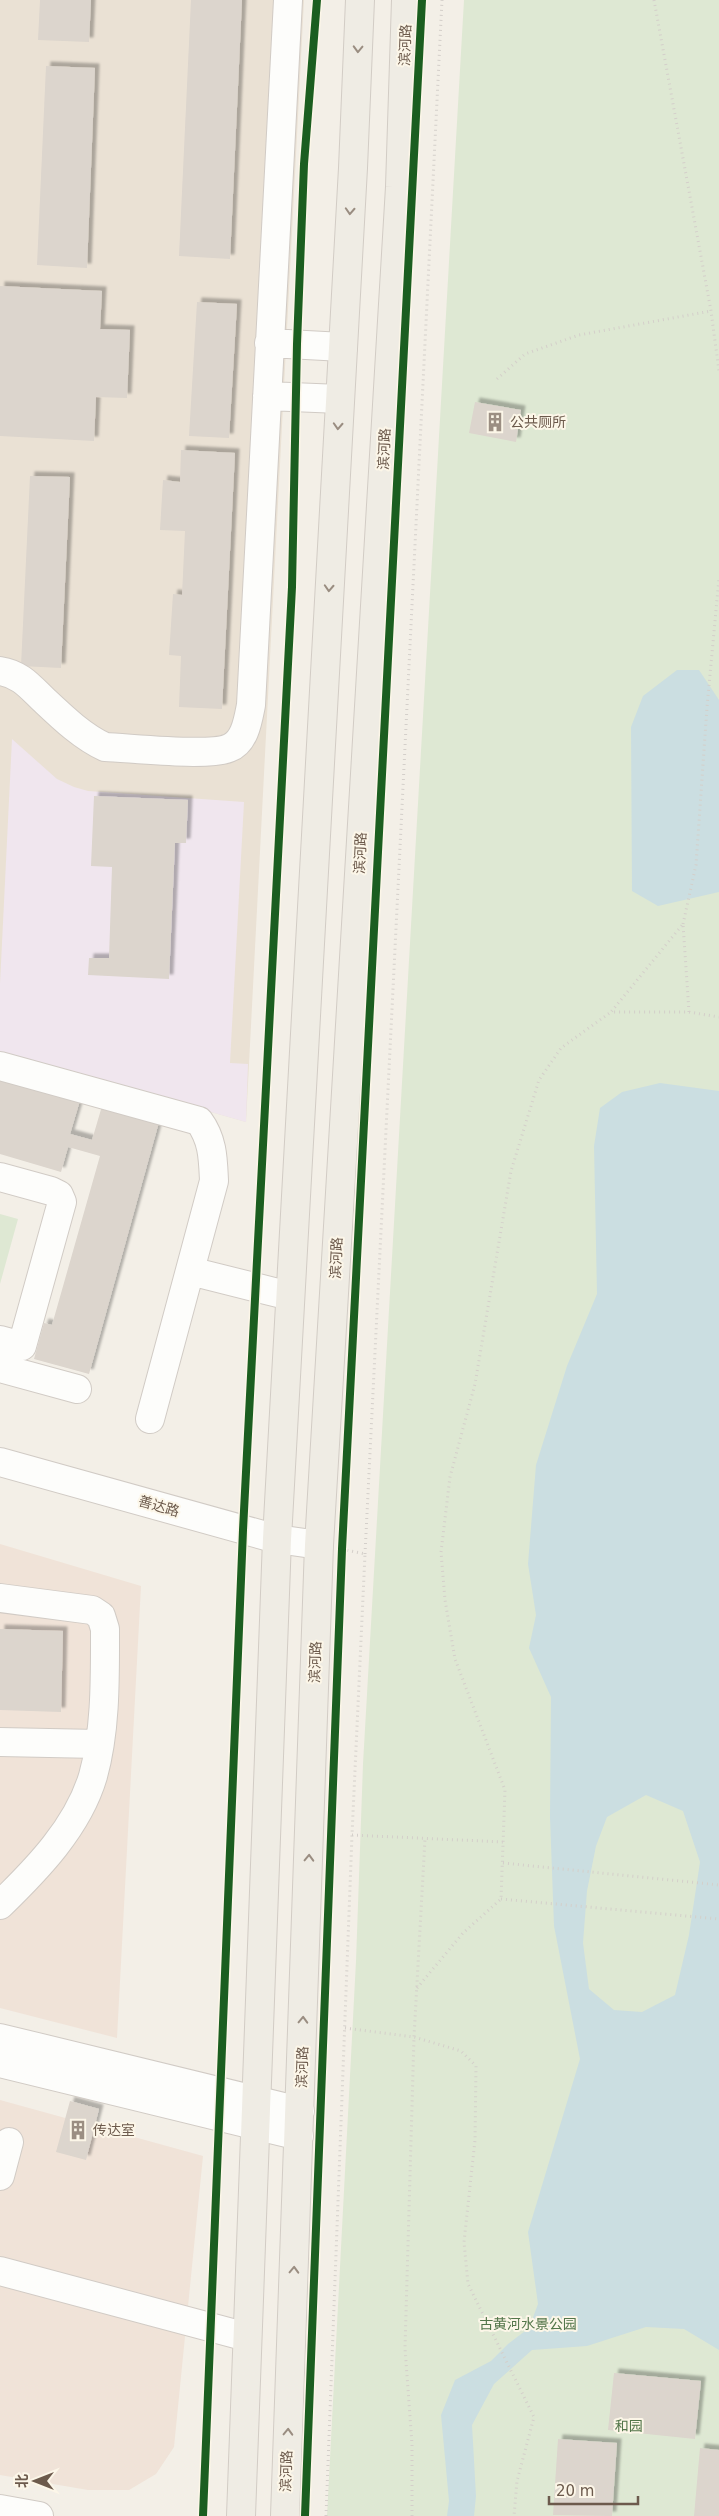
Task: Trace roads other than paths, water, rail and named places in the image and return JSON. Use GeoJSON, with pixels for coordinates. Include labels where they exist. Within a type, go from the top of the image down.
{"type":"FeatureCollection","features":[{"type":"Feature","properties":{"kind":"main road"},"geometry":{"type":"LineString","coordinates":[[241,2516],[277,1539],[343,347],[360,0]]}},
{"type":"Feature","properties":{"kind":"main road","name":"滨河路"},"geometry":{"type":"LineString","coordinates":[[285,2516],[299,2124],[335,1545],[400,187],[406,0]]}},
{"type":"Feature","properties":{"kind":"street"},"geometry":{"type":"LineString","coordinates":[[0,672],[24,680],[45,701],[92,741],[105,747],[210,752],[229,748],[239,740],[246,726],[251,706],[288,0]]}},
{"type":"Feature","properties":{"kind":"street"},"geometry":{"type":"LineString","coordinates":[[269,343],[343,347]]}},
{"type":"Feature","properties":{"kind":"street"},"geometry":{"type":"LineString","coordinates":[[267,396],[340,400]]}},
{"type":"Feature","properties":{"kind":"street"},"geometry":{"type":"LineString","coordinates":[[0,1066],[199,1121],[206,1131],[212,1146],[214,1181],[150,1419]]}},
{"type":"Feature","properties":{"kind":"street"},"geometry":{"type":"LineString","coordinates":[[0,1177],[51,1191],[59,1195],[62,1202],[22,1346],[0,1340]]}},
{"type":"Feature","properties":{"kind":"street"},"geometry":{"type":"LineString","coordinates":[[190,1270],[290,1296]]}},
{"type":"Feature","properties":{"kind":"street"},"geometry":{"type":"LineString","coordinates":[[0,1368],[77,1389]]}},
{"type":"Feature","properties":{"kind":"street","name":"善达路"},"geometry":{"type":"LineString","coordinates":[[0,1462],[277,1539],[335,1545]]}},
{"type":"Feature","properties":{"kind":"street"},"geometry":{"type":"LineString","coordinates":[[0,1598],[92,1610],[101,1616],[105,1629],[102,1723],[92,1777],[76,1813],[50,1852],[0,1905]]}},
{"type":"Feature","properties":{"kind":"street"},"geometry":{"type":"LineString","coordinates":[[0,1742],[98,1744]]}},
{"type":"Feature","properties":{"kind":"street"},"geometry":{"type":"LineString","coordinates":[[0,2038],[163,2091]]}},
{"type":"Feature","properties":{"kind":"street"},"geometry":{"type":"LineString","coordinates":[[0,2064],[163,2091],[299,2124]]}},
{"type":"Feature","properties":{"kind":"street"},"geometry":{"type":"LineString","coordinates":[[0,2176],[9,2142]]}},
{"type":"Feature","properties":{"kind":"street"},"geometry":{"type":"LineString","coordinates":[[0,2271],[248,2337]]}},
{"type":"Feature","properties":{"kind":"street"},"geometry":{"type":"LineString","coordinates":[[0,2508],[39,2516]]}},
{"type":"Feature","properties":{"kind":"place","name":"公共厕所"},"geometry":{"type":"Point","coordinates":[495,422]}},
{"type":"Feature","properties":{"kind":"place","name":"传达室"},"geometry":{"type":"Point","coordinates":[78,2130]}},
{"type":"Feature","properties":{"kind":"park label","name":"古黄河水景公园"},"geometry":{"type":"Point","coordinates":[528,2324]}},
{"type":"Feature","properties":{"kind":"park label","name":"和园"},"geometry":{"type":"Point","coordinates":[629,2426]}}]}
